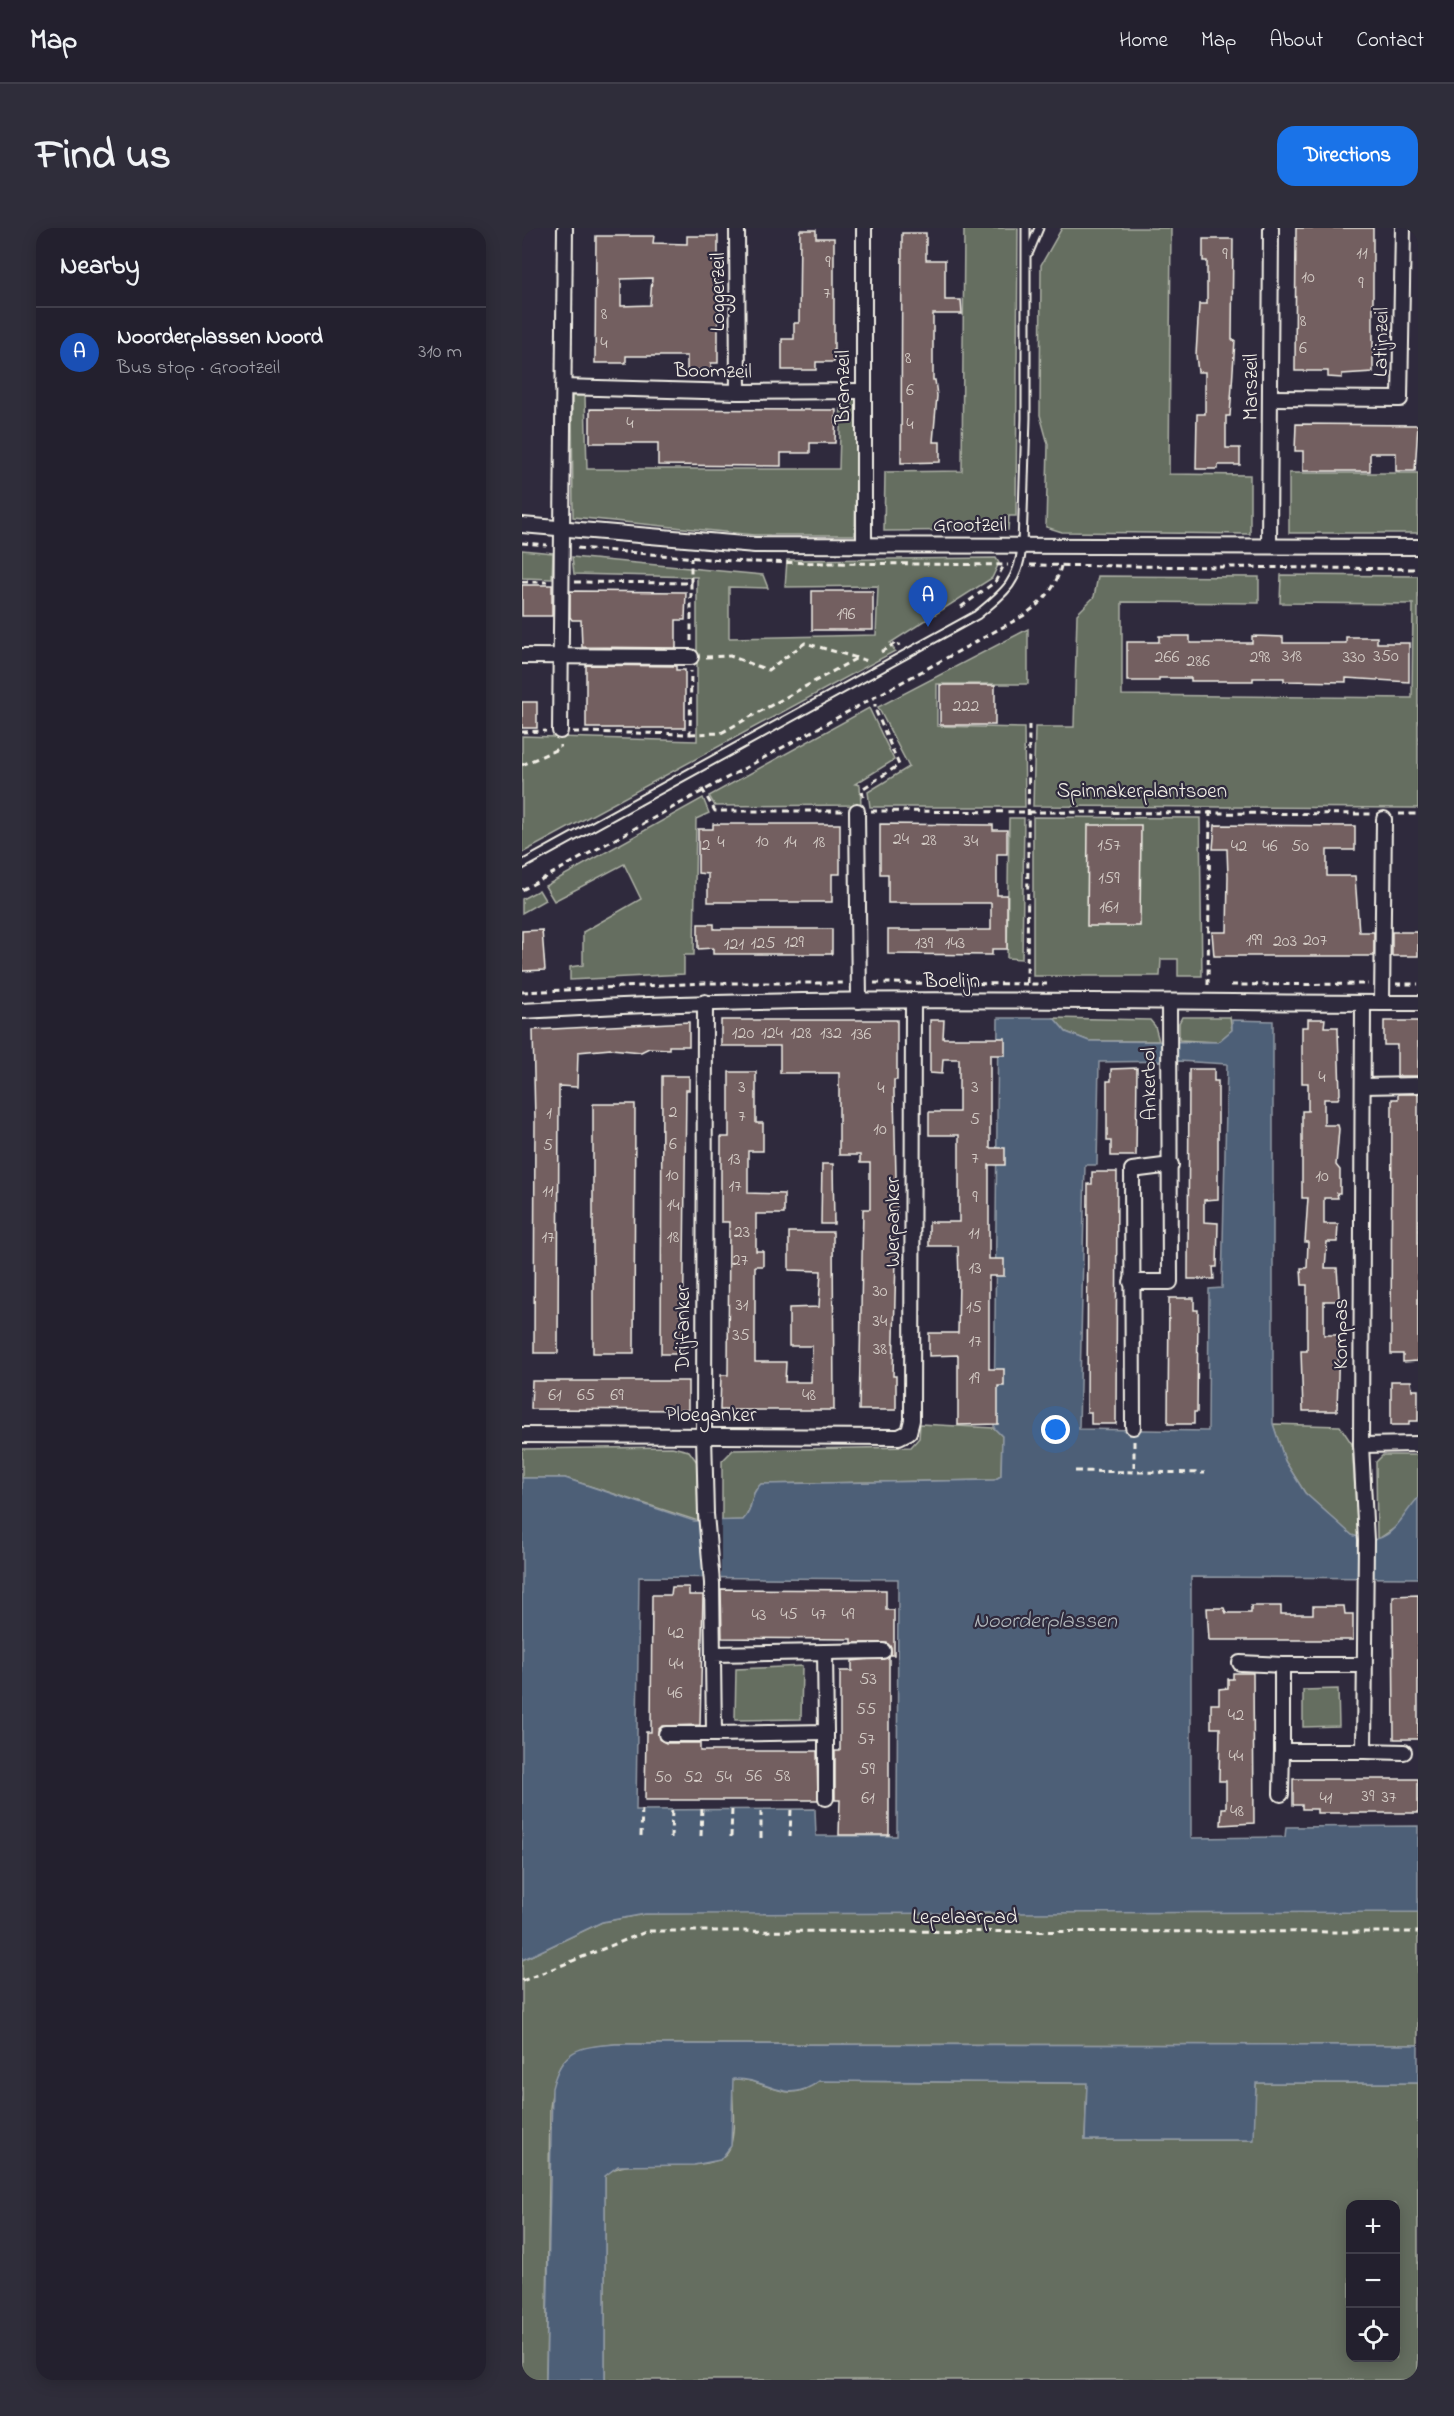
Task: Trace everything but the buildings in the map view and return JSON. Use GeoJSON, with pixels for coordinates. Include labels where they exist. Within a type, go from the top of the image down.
{"type":"FeatureCollection","features":[{"type":"Feature","properties":{"kind":"street"},"geometry":{"type":"LineString","coordinates":[[560,731],[564,228]]}},
{"type":"Feature","properties":{"kind":"street","name":"Loggerzeil"},"geometry":{"type":"LineString","coordinates":[[737,228],[738,392]]}},
{"type":"Feature","properties":{"kind":"street","name":"Bramzeil"},"geometry":{"type":"LineString","coordinates":[[864,228],[864,545]]}},
{"type":"Feature","properties":{"kind":"street","name":"Marszeil"},"geometry":{"type":"LineString","coordinates":[[1269,546],[1271,228]]}},
{"type":"Feature","properties":{"kind":"street","name":"Latijnzeil"},"geometry":{"type":"LineString","coordinates":[[1271,398],[1401,399],[1403,228]]}},
{"type":"Feature","properties":{"kind":"street","name":"Boomzeil"},"geometry":{"type":"LineString","coordinates":[[563,387],[738,392],[863,391]]}},
{"type":"Feature","properties":{"kind":"street","name":"Grootzeil"},"geometry":{"type":"LineString","coordinates":[[522,525],[755,545],[1418,547]]}},
{"type":"Feature","properties":{"kind":"street"},"geometry":{"type":"LineString","coordinates":[[522,656],[691,657]]}},
{"type":"Feature","properties":{"kind":"street"},"geometry":{"type":"LineString","coordinates":[[859,1001],[861,811]]}},
{"type":"Feature","properties":{"kind":"street"},"geometry":{"type":"LineString","coordinates":[[1382,1003],[1384,816]]}},
{"type":"Feature","properties":{"kind":"street","name":"Boelijn"},"geometry":{"type":"LineString","coordinates":[[522,1011],[705,1002],[913,1000],[1418,1003]]}},
{"type":"Feature","properties":{"kind":"street","name":"Werpanker"},"geometry":{"type":"LineString","coordinates":[[899,1437],[909,1432],[912,1420],[913,1000]]}},
{"type":"Feature","properties":{"kind":"street","name":"Drijfanker"},"geometry":{"type":"LineString","coordinates":[[705,1002],[704,1435],[706,1514],[712,1583],[714,1734]]}},
{"type":"Feature","properties":{"kind":"street","name":"Ankerbol"},"geometry":{"type":"LineString","coordinates":[[1131,1282],[1170,1282],[1171,1165],[1168,1002]]}},
{"type":"Feature","properties":{"kind":"street","name":"Kompas"},"geometry":{"type":"LineString","coordinates":[[1363,1003],[1361,1444],[1366,1540],[1364,1751]]}},
{"type":"Feature","properties":{"kind":"street"},"geometry":{"type":"LineString","coordinates":[[1363,1086],[1418,1085]]}},
{"type":"Feature","properties":{"kind":"street"},"geometry":{"type":"LineString","coordinates":[[1133,1427],[1132,1170],[1171,1165]]}},
{"type":"Feature","properties":{"kind":"street","name":"Ploeganker"},"geometry":{"type":"LineString","coordinates":[[522,1435],[899,1437]]}},
{"type":"Feature","properties":{"kind":"street"},"geometry":{"type":"LineString","coordinates":[[1361,1444],[1418,1444]]}},
{"type":"Feature","properties":{"kind":"street"},"geometry":{"type":"LineString","coordinates":[[713,1654],[883,1651]]}},
{"type":"Feature","properties":{"kind":"street"},"geometry":{"type":"LineString","coordinates":[[825,1652],[826,1798]]}},
{"type":"Feature","properties":{"kind":"street"},"geometry":{"type":"LineString","coordinates":[[1240,1663],[1364,1665]]}},
{"type":"Feature","properties":{"kind":"street"},"geometry":{"type":"LineString","coordinates":[[1281,1794],[1282,1665]]}},
{"type":"Feature","properties":{"kind":"street"},"geometry":{"type":"LineString","coordinates":[[666,1734],[826,1732]]}},
{"type":"Feature","properties":{"kind":"street"},"geometry":{"type":"LineString","coordinates":[[1282,1750],[1404,1752]]}},
{"type":"Feature","properties":{"kind":"lane"},"geometry":{"type":"LineString","coordinates":[[522,865],[977,615],[999,597],[1014,580],[1020,565],[1022,546],[1026,228]]}},
{"type":"Feature","properties":{"kind":"lane"},"geometry":{"type":"LineString","coordinates":[[1027,258],[1039,228]]}},
{"type":"Feature","properties":{"kind":"path"},"geometry":{"type":"LineString","coordinates":[[691,558],[691,583]]}},
{"type":"Feature","properties":{"kind":"path"},"geometry":{"type":"LineString","coordinates":[[961,607],[995,582],[1004,564]]}},
{"type":"Feature","properties":{"kind":"path"},"geometry":{"type":"LineString","coordinates":[[522,890],[702,789],[1023,616],[1048,597],[1057,582],[1061,566],[1418,569]]}},
{"type":"Feature","properties":{"kind":"path"},"geometry":{"type":"LineString","coordinates":[[691,657],[729,656],[768,670],[805,643],[867,661],[897,642],[905,655]]}},
{"type":"Feature","properties":{"kind":"path"},"geometry":{"type":"LineString","coordinates":[[690,734],[721,733],[857,658]]}},
{"type":"Feature","properties":{"kind":"path"},"geometry":{"type":"LineString","coordinates":[[861,811],[862,789],[899,765],[874,709],[874,704]]}},
{"type":"Feature","properties":{"kind":"path"},"geometry":{"type":"LineString","coordinates":[[1027,983],[1029,723]]}},
{"type":"Feature","properties":{"kind":"path"},"geometry":{"type":"LineString","coordinates":[[522,765],[560,748],[560,731]]}},
{"type":"Feature","properties":{"kind":"path","name":"Spinnakerplantsoen"},"geometry":{"type":"LineString","coordinates":[[702,789],[714,811],[1210,811],[1384,816],[1418,814]]}},
{"type":"Feature","properties":{"kind":"path"},"geometry":{"type":"LineString","coordinates":[[1208,985],[1210,811]]}},
{"type":"Feature","properties":{"kind":"path"},"geometry":{"type":"LineString","coordinates":[[1133,1427],[1134,1472]]}},
{"type":"Feature","properties":{"kind":"path"},"geometry":{"type":"LineString","coordinates":[[1075,1471],[1205,1473]]}},
{"type":"Feature","properties":{"kind":"path"},"geometry":{"type":"LineString","coordinates":[[641,1836],[642,1807]]}},
{"type":"Feature","properties":{"kind":"path"},"geometry":{"type":"LineString","coordinates":[[701,1836],[702,1807]]}},
{"type":"Feature","properties":{"kind":"path"},"geometry":{"type":"LineString","coordinates":[[731,1837],[732,1808]]}},
{"type":"Feature","properties":{"kind":"path"},"geometry":{"type":"LineString","coordinates":[[671,1838],[672,1809]]}},
{"type":"Feature","properties":{"kind":"path"},"geometry":{"type":"LineString","coordinates":[[761,1809],[761,1838]]}},
{"type":"Feature","properties":{"kind":"path"},"geometry":{"type":"LineString","coordinates":[[790,1838],[791,1809]]}},
{"type":"Feature","properties":{"kind":"path","name":"Lepelaarpad"},"geometry":{"type":"LineString","coordinates":[[522,1981],[648,1931],[1418,1932]]}},
{"type":"Feature","properties":{"kind":"green space"},"geometry":{"type":"Polygon","coordinates":[[[964,228],[1018,228],[1016,516],[1009,516],[1008,530],[884,531],[885,472],[962,471],[964,228]]]}},
{"type":"Feature","properties":{"kind":"green space"},"geometry":{"type":"Polygon","coordinates":[[[1062,228],[1171,228],[1169,474],[1250,475],[1250,534],[1062,532],[1046,527],[1048,444],[1040,415],[1041,265],[1062,228]]]}},
{"type":"Feature","properties":{"kind":"green space"},"geometry":{"type":"Polygon","coordinates":[[[572,396],[585,396],[587,469],[839,469],[841,397],[857,399],[855,535],[754,535],[573,517],[572,396]]]}},
{"type":"Feature","properties":{"kind":"green space"},"geometry":{"type":"Polygon","coordinates":[[[1289,473],[1418,473],[1418,533],[1289,533],[1289,473]]]}},
{"type":"Feature","properties":{"kind":"green space"},"geometry":{"type":"Polygon","coordinates":[[[522,550],[553,553],[552,579],[522,578],[522,550]]]}},
{"type":"Feature","properties":{"kind":"green space"},"geometry":{"type":"Polygon","coordinates":[[[572,557],[763,575],[768,588],[729,587],[729,638],[876,635],[878,586],[785,587],[787,560],[996,558],[999,563],[992,578],[890,643],[895,651],[522,853],[522,736],[697,741],[697,577],[574,574],[572,557]]]}},
{"type":"Feature","properties":{"kind":"green space"},"geometry":{"type":"Polygon","coordinates":[[[1281,575],[1418,576],[1418,808],[1033,806],[1035,727],[1074,727],[1077,614],[1094,597],[1098,576],[1259,577],[1259,603],[1122,602],[1122,695],[1412,698],[1413,604],[1280,603],[1281,575]]]}},
{"type":"Feature","properties":{"kind":"green space"},"geometry":{"type":"Polygon","coordinates":[[[1028,629],[1028,684],[937,684],[937,726],[1024,728],[1025,807],[870,807],[868,792],[909,767],[878,707],[1028,629]]]}},
{"type":"Feature","properties":{"kind":"green space"},"geometry":{"type":"Polygon","coordinates":[[[869,708],[894,760],[855,784],[860,785],[861,805],[715,806],[709,796],[869,708]]]}},
{"type":"Feature","properties":{"kind":"green space"},"geometry":{"type":"Polygon","coordinates":[[[703,798],[709,813],[696,819],[694,955],[684,955],[684,974],[570,980],[570,967],[583,965],[583,932],[641,899],[624,864],[554,901],[545,886],[703,798]]]}},
{"type":"Feature","properties":{"kind":"green space"},"geometry":{"type":"Polygon","coordinates":[[[1033,817],[1200,818],[1202,976],[1178,976],[1178,959],[1161,959],[1160,976],[1033,976],[1033,817]]]}},
{"type":"Feature","properties":{"kind":"green space"},"geometry":{"type":"Polygon","coordinates":[[[1009,818],[1024,818],[1022,959],[1007,958],[1009,818]]]}},
{"type":"Feature","properties":{"kind":"green space"},"geometry":{"type":"Polygon","coordinates":[[[539,890],[545,900],[522,913],[522,899],[539,890]]]}},
{"type":"Feature","properties":{"kind":"green space"},"geometry":{"type":"Polygon","coordinates":[[[1182,1017],[1230,1017],[1232,1030],[1218,1042],[1179,1040],[1179,1023],[1182,1017]]]}},
{"type":"Feature","properties":{"kind":"green space"},"geometry":{"type":"Polygon","coordinates":[[[1054,1018],[1150,1020],[1155,1026],[1159,1041],[1089,1041],[1066,1032],[1054,1018]]]}},
{"type":"Feature","properties":{"kind":"green space"},"geometry":{"type":"Polygon","coordinates":[[[920,1424],[994,1428],[1002,1436],[1001,1476],[994,1480],[761,1484],[754,1493],[749,1511],[743,1520],[722,1521],[722,1461],[733,1450],[911,1447],[919,1438],[920,1424]]]}},
{"type":"Feature","properties":{"kind":"green space"},"geometry":{"type":"Polygon","coordinates":[[[1273,1424],[1340,1426],[1352,1444],[1358,1537],[1352,1536],[1305,1493],[1285,1461],[1273,1424]]]}},
{"type":"Feature","properties":{"kind":"green space"},"geometry":{"type":"Polygon","coordinates":[[[672,1447],[689,1451],[697,1462],[698,1521],[565,1478],[522,1478],[522,1449],[672,1447]]]}},
{"type":"Feature","properties":{"kind":"green space"},"geometry":{"type":"Polygon","coordinates":[[[1383,1455],[1418,1455],[1418,1498],[1399,1525],[1377,1540],[1376,1462],[1383,1455]]]}},
{"type":"Feature","properties":{"kind":"green space"},"geometry":{"type":"Polygon","coordinates":[[[802,1666],[801,1719],[735,1720],[736,1669],[802,1666]]]}},
{"type":"Feature","properties":{"kind":"green space"},"geometry":{"type":"Polygon","coordinates":[[[1338,1689],[1339,1726],[1303,1727],[1303,1690],[1338,1689]]]}},
{"type":"Feature","properties":{"kind":"green space"},"geometry":{"type":"Polygon","coordinates":[[[1418,1912],[1418,2045],[616,2044],[585,2049],[566,2058],[560,2066],[553,2091],[550,2108],[546,2380],[522,2380],[522,1960],[602,1922],[645,1914],[1418,1912]]]}},
{"type":"Feature","properties":{"kind":"green space"},"geometry":{"type":"Polygon","coordinates":[[[732,2079],[756,2082],[786,2092],[807,2089],[819,2081],[1087,2083],[1085,2140],[1253,2140],[1256,2083],[1418,2083],[1418,2380],[605,2380],[605,2176],[617,2168],[633,2165],[693,2165],[710,2162],[724,2156],[731,2144],[734,2120],[732,2079]]]}},
{"type":"Feature","properties":{"kind":"water","name":"Noorderplassen"},"geometry":{"type":"Polygon","coordinates":[[[998,1018],[1054,1018],[1066,1032],[1089,1041],[1218,1042],[1232,1030],[1232,1020],[1273,1021],[1273,1424],[1285,1461],[1305,1493],[1352,1535],[1358,1537],[1358,1541],[1380,1538],[1388,1534],[1418,1498],[1418,1578],[1191,1577],[1191,1838],[1285,1837],[1286,1827],[1418,1826],[1418,1912],[645,1914],[602,1922],[522,1960],[522,1478],[565,1478],[694,1521],[743,1520],[749,1511],[754,1493],[761,1484],[994,1480],[1001,1476],[1002,1436],[994,1428],[998,1018]],[[1178,1061],[1099,1062],[1097,1165],[1085,1165],[1079,1429],[1208,1431],[1209,1289],[1222,1288],[1227,1064],[1178,1061]],[[639,1577],[636,1810],[815,1809],[816,1836],[897,1836],[898,1579],[639,1577]]]}},
{"type":"Feature","properties":{"kind":"water"},"geometry":{"type":"Polygon","coordinates":[[[616,2044],[1418,2045],[1418,2083],[1256,2083],[1254,2140],[1085,2140],[1087,2083],[819,2081],[807,2088],[786,2091],[756,2082],[733,2079],[731,2146],[720,2160],[694,2165],[618,2166],[605,2176],[605,2380],[546,2380],[552,2088],[561,2065],[574,2052],[616,2044]]]}},
{"type":"Feature","properties":{"kind":"pier"},"geometry":{"type":"Polygon","coordinates":[[[699,1518],[721,1518],[721,1580],[704,1580],[699,1518]]]}},
{"type":"Feature","properties":{"kind":"place","name":"Noorderplassen Noord"},"geometry":{"type":"Point","coordinates":[928,627]}}]}
